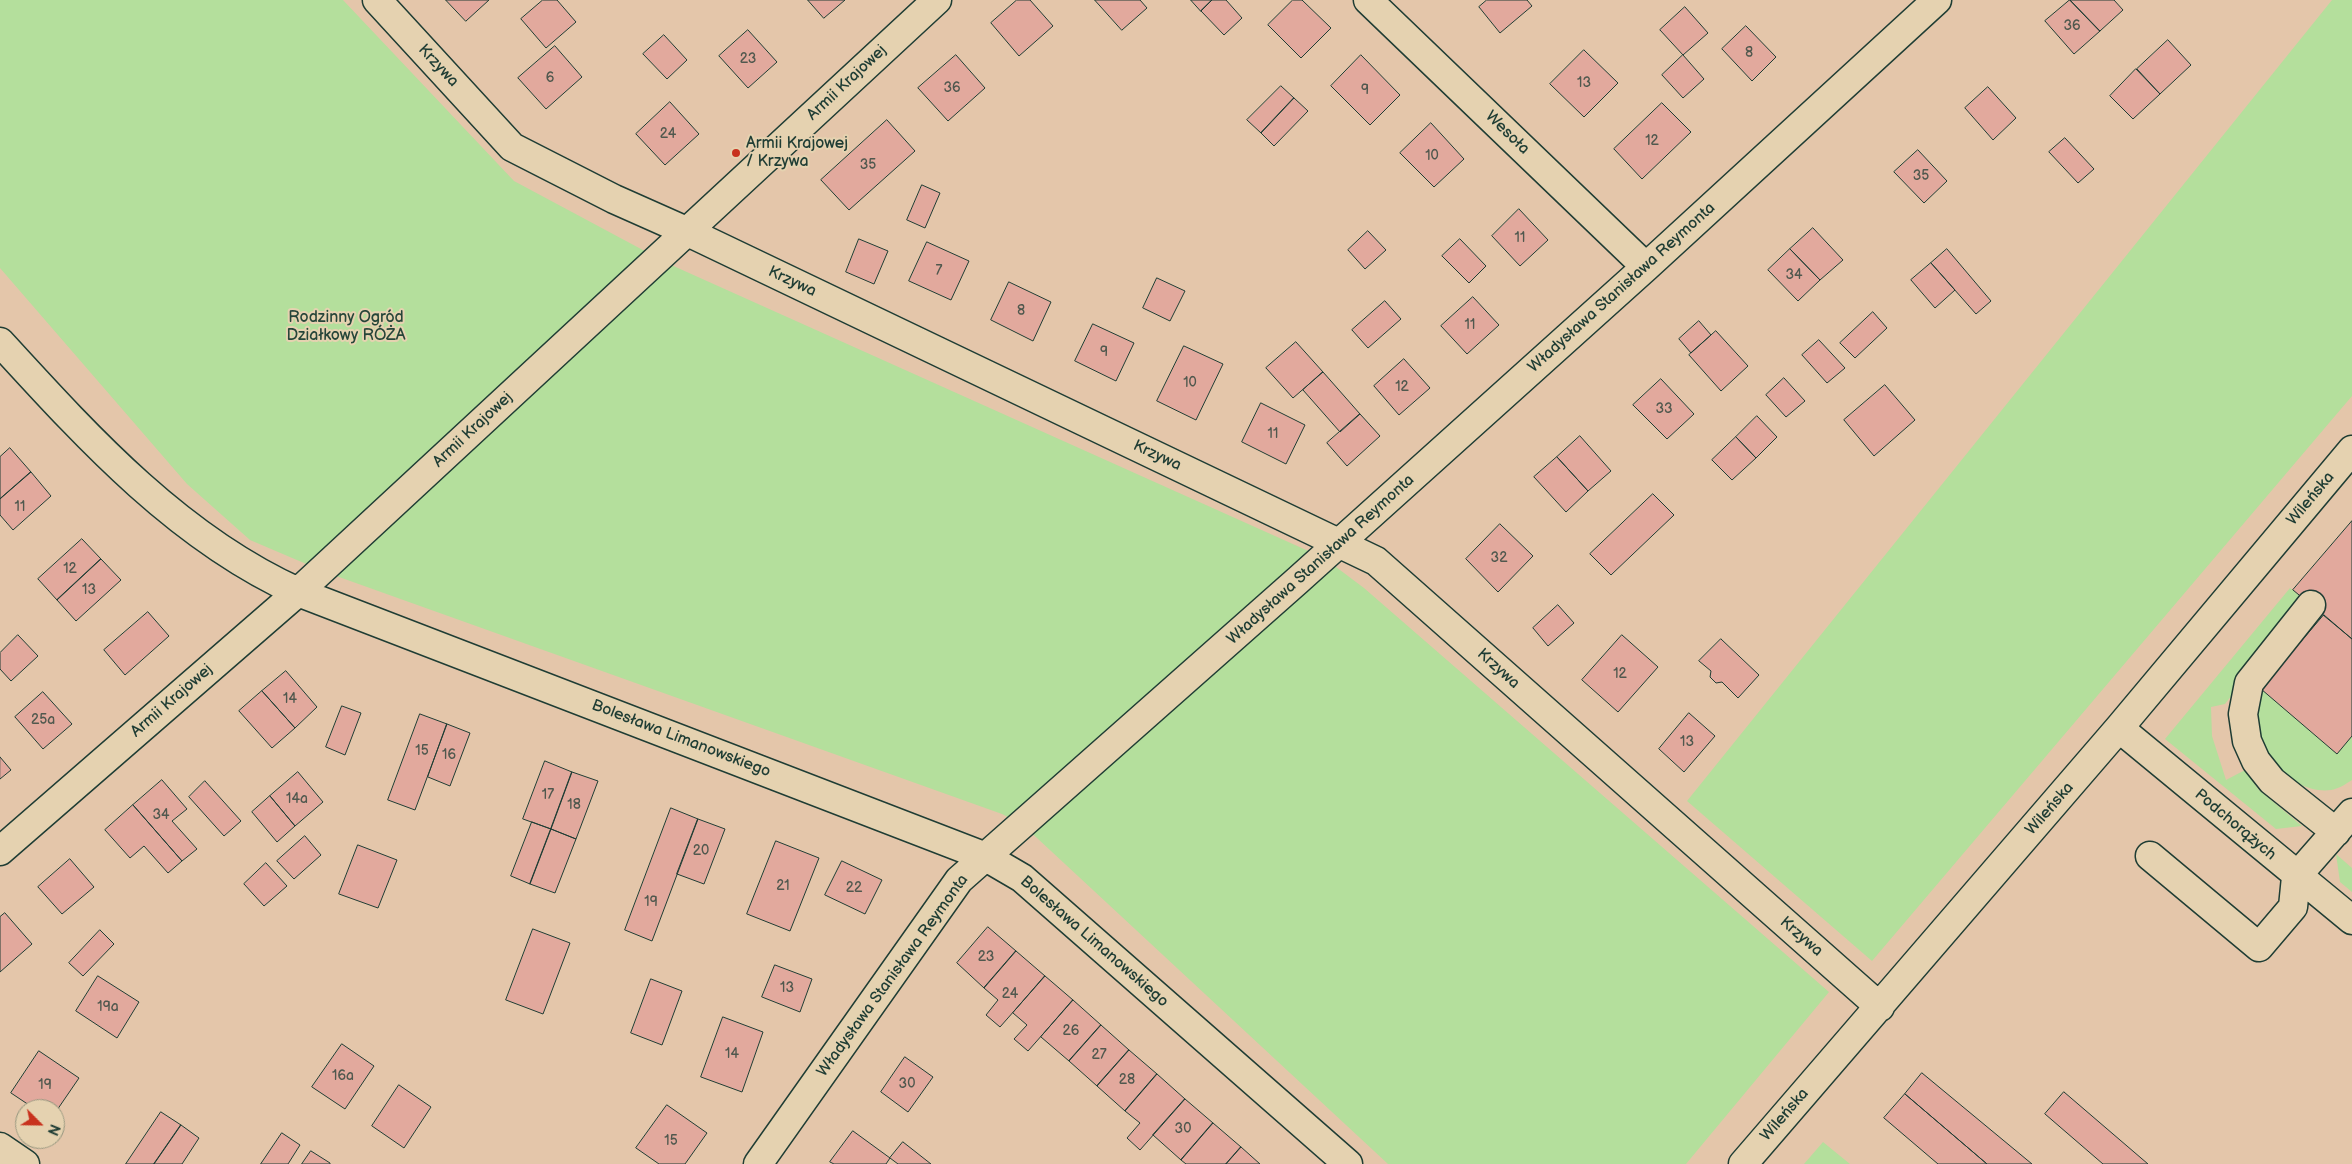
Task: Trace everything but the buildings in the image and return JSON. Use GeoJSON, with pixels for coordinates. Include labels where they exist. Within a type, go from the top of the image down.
{"type":"FeatureCollection","features":[{"type":"Feature","properties":{"kind":"street","name":"Krzywa"},"geometry":{"type":"LineString","coordinates":[[377,0],[512,147],[614,199],[686,231],[1376,561],[1880,1007]]}},
{"type":"Feature","properties":{"kind":"street","name":"Armii Krajowej"},"geometry":{"type":"LineString","coordinates":[[0,851],[298,592],[937,0]]}},
{"type":"Feature","properties":{"kind":"street","name":"Wesoła"},"geometry":{"type":"LineString","coordinates":[[1368,0],[1646,267]]}},
{"type":"Feature","properties":{"kind":"street","name":"Władysława Stanisława Reymonta"},"geometry":{"type":"LineString","coordinates":[[758,1164],[959,880],[1340,543],[1646,267],[1937,0]]}},
{"type":"Feature","properties":{"kind":"street","name":"Bolesława Limanowskiego"},"geometry":{"type":"LineString","coordinates":[[0,342],[73,422],[151,494],[196,531],[269,579],[298,592],[986,857],[1022,878],[1348,1164]]}},
{"type":"Feature","properties":{"kind":"street","name":"Wileńska"},"geometry":{"type":"LineString","coordinates":[[1743,1164],[2119,728],[2352,450]]}},
{"type":"Feature","properties":{"kind":"street"},"geometry":{"type":"LineString","coordinates":[[2150,856],[2259,947],[2293,906],[2296,876],[2344,823],[2272,781],[2256,762],[2247,741],[2243,714],[2249,683],[2311,605]]}},
{"type":"Feature","properties":{"kind":"street","name":"Podchorążych"},"geometry":{"type":"LineString","coordinates":[[2119,728],[2296,876],[2352,920]]}},
{"type":"Feature","properties":{"kind":"street"},"geometry":{"type":"LineString","coordinates":[[0,1147],[25,1164]]}},
{"type":"Feature","properties":{"kind":"green space","name":"Rodzinny Ogród Działkowy RÓŻA"},"geometry":{"type":"Polygon","coordinates":[[[0,0],[343,0],[514,181],[669,264],[1324,558],[1364,588],[1829,992],[1686,1164],[1388,1164],[1023,825],[1002,814],[325,572],[250,540],[187,484],[0,268],[0,0]]]}},
{"type":"Feature","properties":{"kind":"green space"},"geometry":{"type":"Polygon","coordinates":[[[2332,0],[2352,0],[2352,396],[1872,961],[1687,801],[2332,0]]]}},
{"type":"Feature","properties":{"kind":"green space"},"geometry":{"type":"Polygon","coordinates":[[[2290,588],[2300,596],[2242,668],[2232,695],[2225,704],[2211,707],[2212,736],[2226,780],[2245,770],[2258,789],[2302,826],[2276,829],[2165,739],[2290,588]]]}},
{"type":"Feature","properties":{"kind":"green space"},"geometry":{"type":"Polygon","coordinates":[[[2261,689],[2337,754],[2352,736],[2352,780],[2331,790],[2317,790],[2304,786],[2280,770],[2271,759],[2259,733],[2257,716],[2261,689]]]}},
{"type":"Feature","properties":{"kind":"green space"},"geometry":{"type":"Polygon","coordinates":[[[2336,854],[2352,868],[2352,892],[2340,882],[2336,854]]]}},
{"type":"Feature","properties":{"kind":"green space"},"geometry":{"type":"Polygon","coordinates":[[[1823,1142],[1850,1164],[1804,1164],[1823,1142]]]}},
{"type":"Feature","properties":{"kind":"place","name":"Armii Krajowej / Krzywa"},"geometry":{"type":"Point","coordinates":[736,153]}}]}
